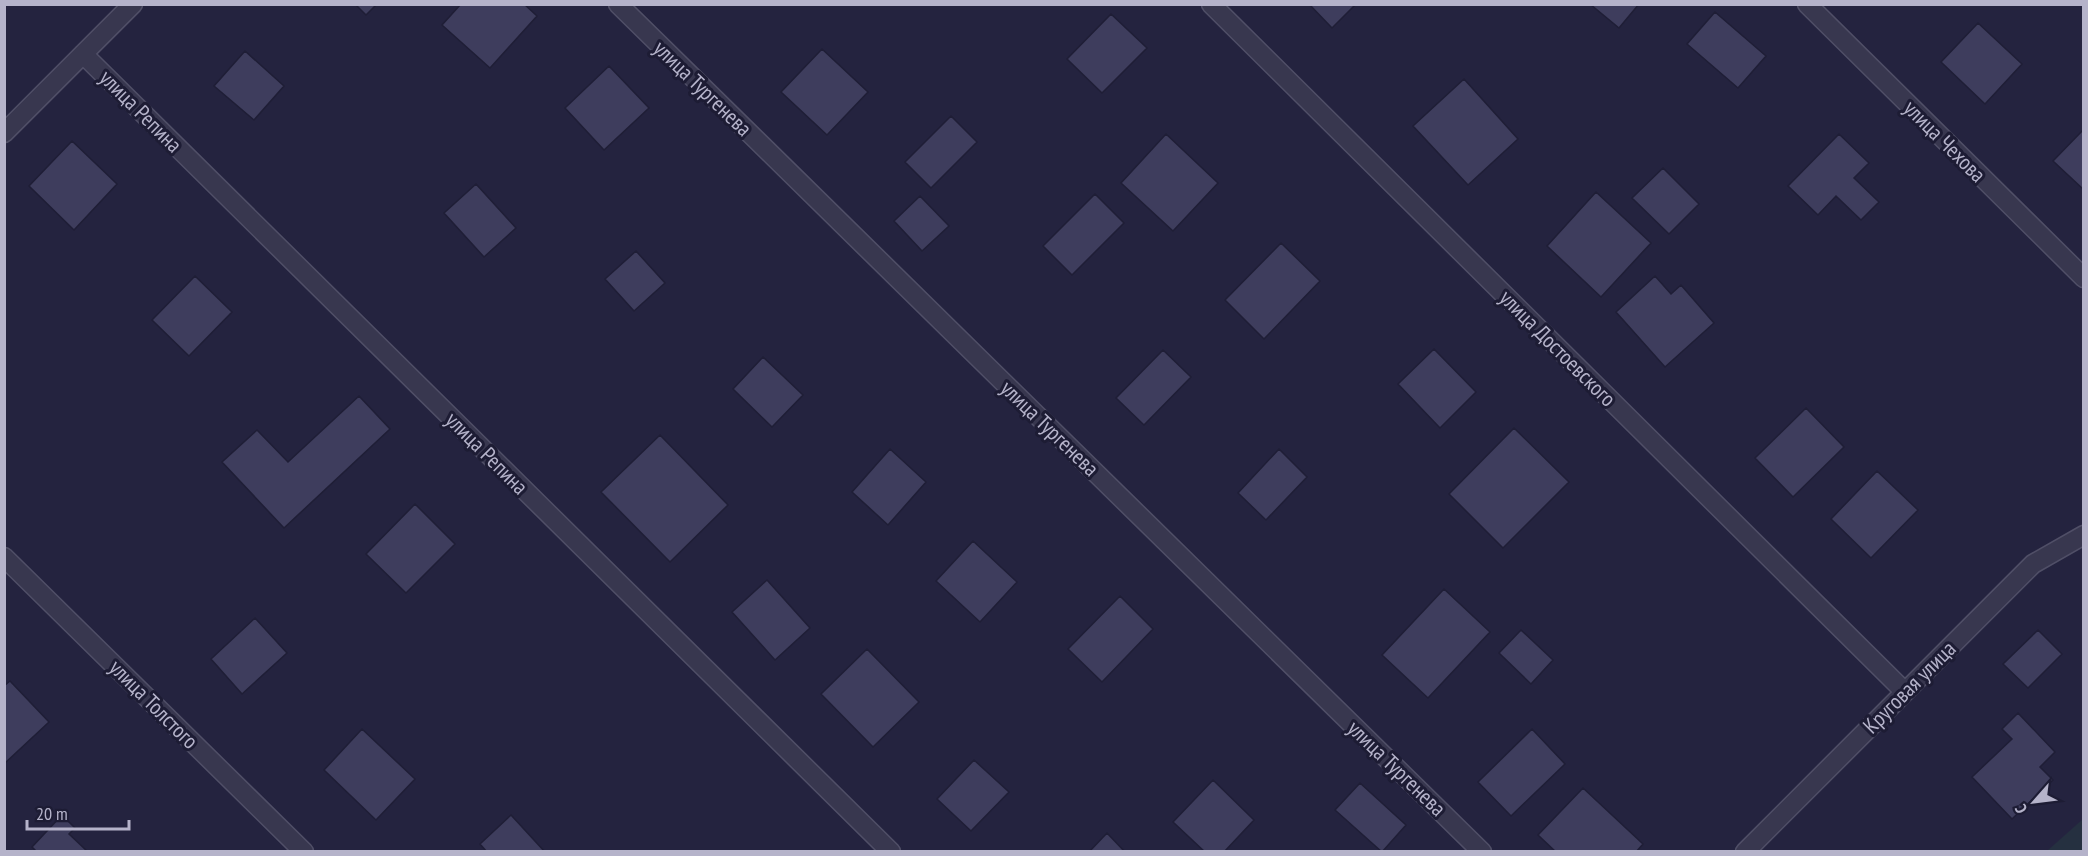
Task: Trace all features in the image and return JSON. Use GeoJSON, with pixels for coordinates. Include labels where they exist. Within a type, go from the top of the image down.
{"type":"FeatureCollection","features":[{"type":"Feature","properties":{"kind":"street"},"geometry":{"type":"LineString","coordinates":[[4,134],[133,4]]}},
{"type":"Feature","properties":{"kind":"street","name":"улица Тургенева"},"geometry":{"type":"LineString","coordinates":[[618,4],[1482,852]]}},
{"type":"Feature","properties":{"kind":"street","name":"улица Достоевского"},"geometry":{"type":"LineString","coordinates":[[1211,4],[1905,692]]}},
{"type":"Feature","properties":{"kind":"street","name":"улица Чехова"},"geometry":{"type":"LineString","coordinates":[[1807,4],[2084,278]]}},
{"type":"Feature","properties":{"kind":"street","name":"улица Репина"},"geometry":{"type":"LineString","coordinates":[[83,54],[891,852]]}},
{"type":"Feature","properties":{"kind":"street","name":"Круговая улица"},"geometry":{"type":"LineString","coordinates":[[1745,852],[2033,564],[2084,535]]}},
{"type":"Feature","properties":{"kind":"street","name":"улица Толстого"},"geometry":{"type":"LineString","coordinates":[[4,556],[304,852]]}},
{"type":"Feature","properties":{"kind":"shaded area"},"geometry":{"type":"Polygon","coordinates":[[[2083,819],[2083,851],[2047,851],[2083,819]]]}},
{"type":"Feature","properties":{"kind":"building"},"geometry":{"type":"Polygon","coordinates":[[[355,4],[377,4],[366,15],[355,4]]]}},
{"type":"Feature","properties":{"kind":"building"},"geometry":{"type":"Polygon","coordinates":[[[461,4],[524,4],[537,16],[490,68],[442,25],[461,4]]]}},
{"type":"Feature","properties":{"kind":"building"},"geometry":{"type":"Polygon","coordinates":[[[1309,4],[1356,4],[1332,28],[1309,4]]]}},
{"type":"Feature","properties":{"kind":"building"},"geometry":{"type":"Polygon","coordinates":[[[1590,4],[1639,4],[1619,28],[1590,4]]]}},
{"type":"Feature","properties":{"kind":"building"},"geometry":{"type":"Polygon","coordinates":[[[1715,12],[1766,56],[1738,88],[1687,44],[1715,12]]]}},
{"type":"Feature","properties":{"kind":"building"},"geometry":{"type":"Polygon","coordinates":[[[1111,14],[1147,48],[1102,93],[1067,59],[1111,14]]]}},
{"type":"Feature","properties":{"kind":"building"},"geometry":{"type":"Polygon","coordinates":[[[1978,23],[2022,64],[1985,104],[1941,62],[1978,23]]]}},
{"type":"Feature","properties":{"kind":"building"},"geometry":{"type":"Polygon","coordinates":[[[822,49],[868,92],[827,135],[781,92],[822,49]]]}},
{"type":"Feature","properties":{"kind":"building"},"geometry":{"type":"Polygon","coordinates":[[[245,51],[284,86],[254,120],[214,86],[245,51]]]}},
{"type":"Feature","properties":{"kind":"building"},"geometry":{"type":"Polygon","coordinates":[[[609,66],[649,108],[604,150],[565,108],[609,66]]]}},
{"type":"Feature","properties":{"kind":"building"},"geometry":{"type":"Polygon","coordinates":[[[1464,79],[1518,139],[1468,185],[1413,126],[1464,79]]]}},
{"type":"Feature","properties":{"kind":"building"},"geometry":{"type":"Polygon","coordinates":[[[951,116],[977,142],[931,188],[905,162],[951,116]]]}},
{"type":"Feature","properties":{"kind":"building"},"geometry":{"type":"Polygon","coordinates":[[[2084,129],[2084,188],[2083,189],[2053,161],[2084,129]]]}},
{"type":"Feature","properties":{"kind":"building"},"geometry":{"type":"Polygon","coordinates":[[[1166,134],[1218,183],[1173,231],[1121,183],[1166,134]]]}},
{"type":"Feature","properties":{"kind":"building"},"geometry":{"type":"Polygon","coordinates":[[[1839,134],[1869,163],[1854,178],[1879,202],[1861,220],[1836,196],[1818,215],[1788,186],[1839,134]]]}},
{"type":"Feature","properties":{"kind":"building"},"geometry":{"type":"Polygon","coordinates":[[[72,141],[117,184],[74,230],[29,186],[72,141]]]}},
{"type":"Feature","properties":{"kind":"building"},"geometry":{"type":"Polygon","coordinates":[[[1663,168],[1699,204],[1669,234],[1632,198],[1663,168]]]}},
{"type":"Feature","properties":{"kind":"building"},"geometry":{"type":"Polygon","coordinates":[[[476,184],[516,228],[484,257],[444,213],[476,184]]]}},
{"type":"Feature","properties":{"kind":"building"},"geometry":{"type":"Polygon","coordinates":[[[1596,192],[1651,243],[1601,297],[1547,246],[1596,192]]]}},
{"type":"Feature","properties":{"kind":"building"},"geometry":{"type":"Polygon","coordinates":[[[1095,194],[1124,223],[1072,275],[1043,246],[1095,194]]]}},
{"type":"Feature","properties":{"kind":"building"},"geometry":{"type":"Polygon","coordinates":[[[920,196],[949,226],[922,251],[894,221],[920,196]]]}},
{"type":"Feature","properties":{"kind":"building"},"geometry":{"type":"Polygon","coordinates":[[[1281,243],[1320,281],[1264,339],[1225,300],[1281,243]]]}},
{"type":"Feature","properties":{"kind":"building"},"geometry":{"type":"Polygon","coordinates":[[[636,251],[665,283],[634,311],[605,279],[636,251]]]}},
{"type":"Feature","properties":{"kind":"building"},"geometry":{"type":"Polygon","coordinates":[[[195,276],[232,312],[189,356],[152,320],[195,276]]]}},
{"type":"Feature","properties":{"kind":"building"},"geometry":{"type":"Polygon","coordinates":[[[1655,276],[1671,294],[1681,285],[1714,323],[1665,367],[1616,312],[1655,276]]]}},
{"type":"Feature","properties":{"kind":"building"},"geometry":{"type":"Polygon","coordinates":[[[1434,349],[1476,392],[1440,428],[1398,384],[1434,349]]]}},
{"type":"Feature","properties":{"kind":"building"},"geometry":{"type":"Polygon","coordinates":[[[1163,350],[1191,377],[1144,425],[1116,398],[1163,350]]]}},
{"type":"Feature","properties":{"kind":"building"},"geometry":{"type":"Polygon","coordinates":[[[763,357],[803,395],[772,427],[733,389],[763,357]]]}},
{"type":"Feature","properties":{"kind":"building"},"geometry":{"type":"Polygon","coordinates":[[[359,396],[390,429],[284,528],[222,462],[257,430],[288,462],[359,396]]]}},
{"type":"Feature","properties":{"kind":"building"},"geometry":{"type":"Polygon","coordinates":[[[1806,408],[1844,447],[1793,497],[1755,458],[1806,408]]]}},
{"type":"Feature","properties":{"kind":"building"},"geometry":{"type":"Polygon","coordinates":[[[1514,428],[1569,482],[1503,548],[1449,494],[1514,428]]]}},
{"type":"Feature","properties":{"kind":"building"},"geometry":{"type":"Polygon","coordinates":[[[660,435],[728,505],[670,562],[601,492],[660,435]]]}},
{"type":"Feature","properties":{"kind":"building"},"geometry":{"type":"Polygon","coordinates":[[[890,449],[926,482],[888,525],[852,492],[890,449]]]}},
{"type":"Feature","properties":{"kind":"building"},"geometry":{"type":"Polygon","coordinates":[[[1279,449],[1307,477],[1266,520],[1238,493],[1279,449]]]}},
{"type":"Feature","properties":{"kind":"building"},"geometry":{"type":"Polygon","coordinates":[[[1877,471],[1918,510],[1871,558],[1831,519],[1877,471]]]}},
{"type":"Feature","properties":{"kind":"building"},"geometry":{"type":"Polygon","coordinates":[[[415,504],[455,544],[406,593],[366,554],[415,504]]]}},
{"type":"Feature","properties":{"kind":"building"},"geometry":{"type":"Polygon","coordinates":[[[973,541],[1017,582],[980,622],[936,581],[973,541]]]}},
{"type":"Feature","properties":{"kind":"building"},"geometry":{"type":"Polygon","coordinates":[[[767,580],[810,628],[775,660],[732,612],[767,580]]]}},
{"type":"Feature","properties":{"kind":"building"},"geometry":{"type":"Polygon","coordinates":[[[1444,589],[1490,632],[1428,698],[1382,655],[1444,589]]]}},
{"type":"Feature","properties":{"kind":"building"},"geometry":{"type":"Polygon","coordinates":[[[1120,596],[1153,629],[1102,682],[1068,649],[1120,596]]]}},
{"type":"Feature","properties":{"kind":"building"},"geometry":{"type":"Polygon","coordinates":[[[255,618],[287,653],[242,694],[211,659],[255,618]]]}},
{"type":"Feature","properties":{"kind":"building"},"geometry":{"type":"Polygon","coordinates":[[[1521,630],[1553,660],[1531,684],[1499,653],[1521,630]]]}},
{"type":"Feature","properties":{"kind":"building"},"geometry":{"type":"Polygon","coordinates":[[[2038,630],[2062,654],[2028,688],[2003,664],[2038,630]]]}},
{"type":"Feature","properties":{"kind":"building"},"geometry":{"type":"Polygon","coordinates":[[[867,649],[919,702],[873,747],[821,694],[867,649]]]}},
{"type":"Feature","properties":{"kind":"building"},"geometry":{"type":"Polygon","coordinates":[[[10,681],[49,722],[5,763],[4,686],[10,681]]]}},
{"type":"Feature","properties":{"kind":"building"},"geometry":{"type":"Polygon","coordinates":[[[2018,713],[2055,752],[2040,767],[2053,780],[2012,819],[1972,777],[2012,739],[2002,729],[2018,713]]]}},
{"type":"Feature","properties":{"kind":"building"},"geometry":{"type":"Polygon","coordinates":[[[362,729],[415,779],[376,820],[324,770],[362,729]]]}},
{"type":"Feature","properties":{"kind":"building"},"geometry":{"type":"Polygon","coordinates":[[[1532,729],[1565,764],[1511,816],[1478,782],[1532,729]]]}},
{"type":"Feature","properties":{"kind":"building"},"geometry":{"type":"Polygon","coordinates":[[[974,760],[1009,792],[971,831],[937,799],[974,760]]]}},
{"type":"Feature","properties":{"kind":"building"},"geometry":{"type":"Polygon","coordinates":[[[1213,780],[1254,820],[1224,852],[1205,852],[1173,822],[1213,780]]]}},
{"type":"Feature","properties":{"kind":"building"},"geometry":{"type":"Polygon","coordinates":[[[1360,783],[1406,825],[1382,852],[1335,810],[1360,783]]]}},
{"type":"Feature","properties":{"kind":"building"},"geometry":{"type":"Polygon","coordinates":[[[1583,788],[1643,844],[1636,852],[1556,852],[1538,835],[1583,788]]]}},
{"type":"Feature","properties":{"kind":"building"},"geometry":{"type":"Polygon","coordinates":[[[62,815],[75,828],[69,834],[88,852],[37,852],[32,847],[62,815]]]}},
{"type":"Feature","properties":{"kind":"building"},"geometry":{"type":"Polygon","coordinates":[[[511,815],[545,852],[487,852],[480,844],[511,815]]]}},
{"type":"Feature","properties":{"kind":"building"},"geometry":{"type":"Polygon","coordinates":[[[1107,833],[1125,852],[1089,852],[1107,833]]]}}]}
